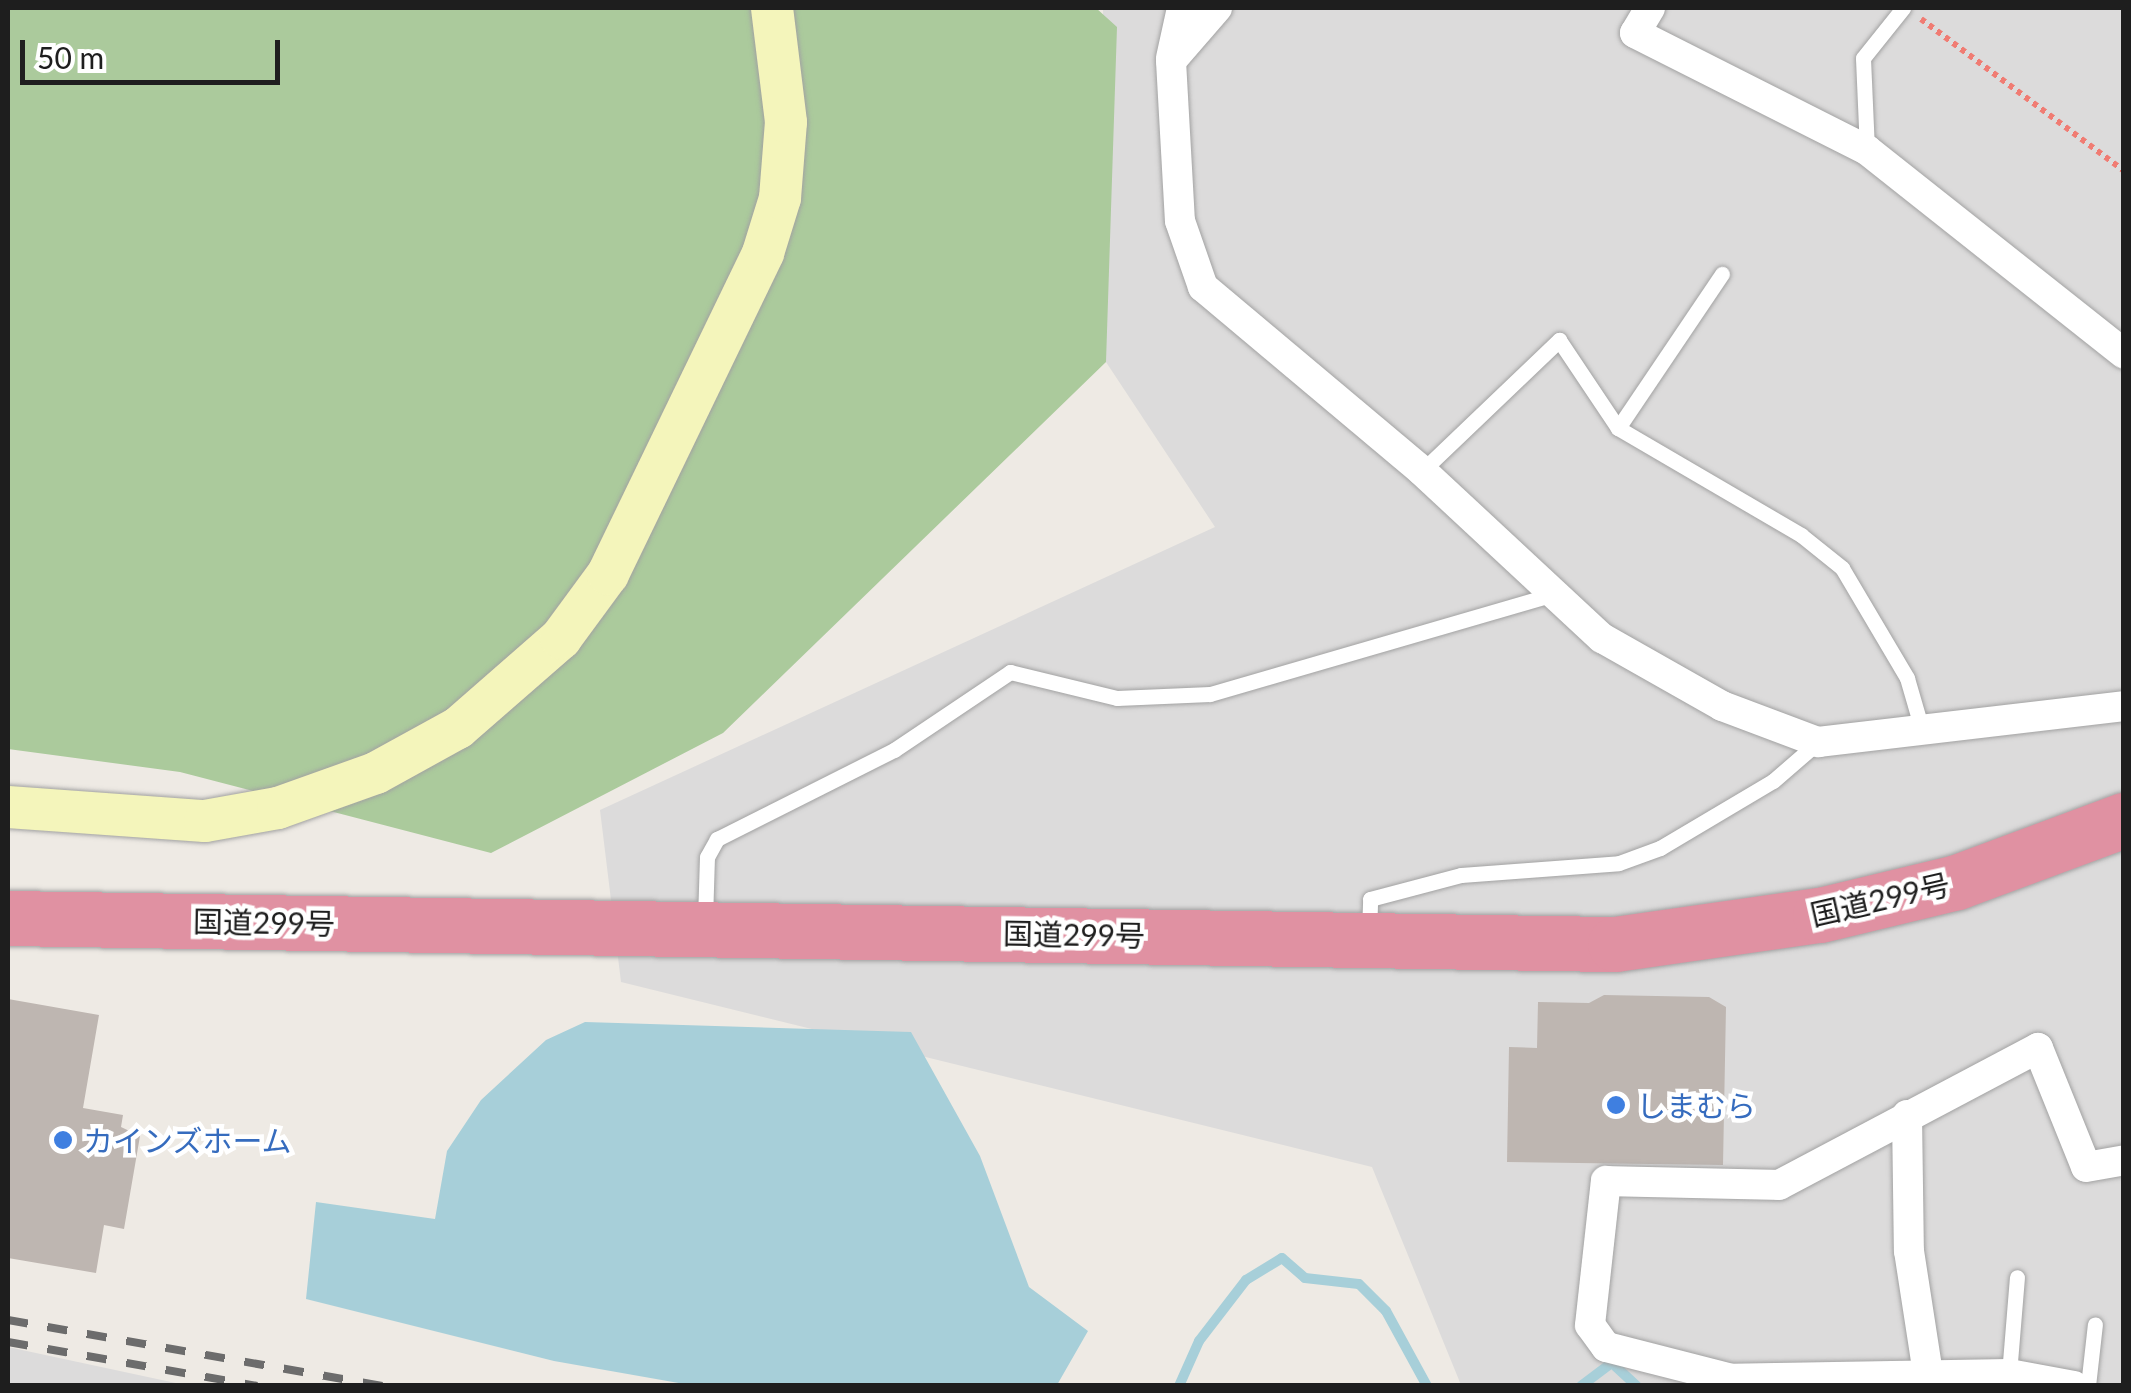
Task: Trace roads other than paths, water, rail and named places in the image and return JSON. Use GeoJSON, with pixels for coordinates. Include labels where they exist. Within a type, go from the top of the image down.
{"type":"FeatureCollection","features":[{"type":"Feature","properties":{"kind":"highway","name":"国道299号"},"geometry":{"type":"LineString","coordinates":[[8,918],[1614,944],[1820,915],[1956,882],[2124,820]]}},
{"type":"Feature","properties":{"kind":"street"},"geometry":{"type":"LineString","coordinates":[[8,807],[205,820],[278,808],[376,772],[458,728],[561,638],[608,574],[762,253],[780,198],[786,122],[772,8]]}},
{"type":"Feature","properties":{"kind":"street"},"geometry":{"type":"LineString","coordinates":[[1182,8],[1170,62],[1180,221],[1203,287],[1422,471],[1551,595],[1602,638],[1722,706],[1818,742],[1923,733],[2124,706]]}},
{"type":"Feature","properties":{"kind":"street"},"geometry":{"type":"LineString","coordinates":[[1170,62],[1218,8]]}},
{"type":"Feature","properties":{"kind":"street"},"geometry":{"type":"LineString","coordinates":[[1650,8],[1635,32],[1867,150],[2124,354]]}},
{"type":"Feature","properties":{"kind":"street"},"geometry":{"type":"LineString","coordinates":[[2074,1386],[2009,1374],[1732,1380],[1606,1347],[1590,1326],[1606,1181],[1778,1186],[2038,1048],[2086,1167],[2124,1160]]}},
{"type":"Feature","properties":{"kind":"street"},"geometry":{"type":"LineString","coordinates":[[1907,1115],[1908,1251],[1928,1374]]}},
{"type":"Feature","properties":{"kind":"lane"},"geometry":{"type":"LineString","coordinates":[[1867,150],[1863,58],[1904,8]]}},
{"type":"Feature","properties":{"kind":"lane"},"geometry":{"type":"LineString","coordinates":[[1618,428],[1722,274]]}},
{"type":"Feature","properties":{"kind":"lane"},"geometry":{"type":"LineString","coordinates":[[1422,471],[1558,340],[1618,428],[1801,535],[1842,568],[1899,662],[1923,733]]}},
{"type":"Feature","properties":{"kind":"lane"},"geometry":{"type":"LineString","coordinates":[[704,928],[707,857],[717,839],[894,750],[1010,672],[1118,698],[1210,694],[1551,595]]}},
{"type":"Feature","properties":{"kind":"lane"},"geometry":{"type":"LineString","coordinates":[[1369,938],[1370,899],[1461,875],[1619,863],[1757,790],[1818,742]]}},
{"type":"Feature","properties":{"kind":"lane"},"geometry":{"type":"LineString","coordinates":[[2009,1374],[2017,1277]]}},
{"type":"Feature","properties":{"kind":"lane"},"geometry":{"type":"LineString","coordinates":[[2088,1386],[2095,1324]]}},
{"type":"Feature","properties":{"kind":"water"},"geometry":{"type":"Polygon","coordinates":[[[585,1022],[911,1032],[980,1156],[1029,1287],[1088,1331],[1057,1385],[690,1385],[554,1361],[306,1299],[316,1202],[435,1219],[447,1151],[481,1100],[546,1040],[585,1022]]]}},
{"type":"Feature","properties":{"kind":"waterway"},"geometry":{"type":"LineString","coordinates":[[1179,1386],[1199,1341],[1246,1280],[1282,1258],[1305,1278],[1359,1284],[1386,1311],[1427,1386]]}},
{"type":"Feature","properties":{"kind":"waterway"},"geometry":{"type":"LineString","coordinates":[[1581,1386],[1612,1363],[1637,1386]]}},
{"type":"Feature","properties":{"kind":"railway"},"geometry":{"type":"LineString","coordinates":[[8,1320],[382,1386]]}},
{"type":"Feature","properties":{"kind":"railway"},"geometry":{"type":"LineString","coordinates":[[8,1342],[257,1386]]}},
{"type":"Feature","properties":{"kind":"place","name":"しまむら"},"geometry":{"type":"Point","coordinates":[1616,1105]}},
{"type":"Feature","properties":{"kind":"place","name":"カインズホーム"},"geometry":{"type":"Point","coordinates":[63,1140]}}]}
